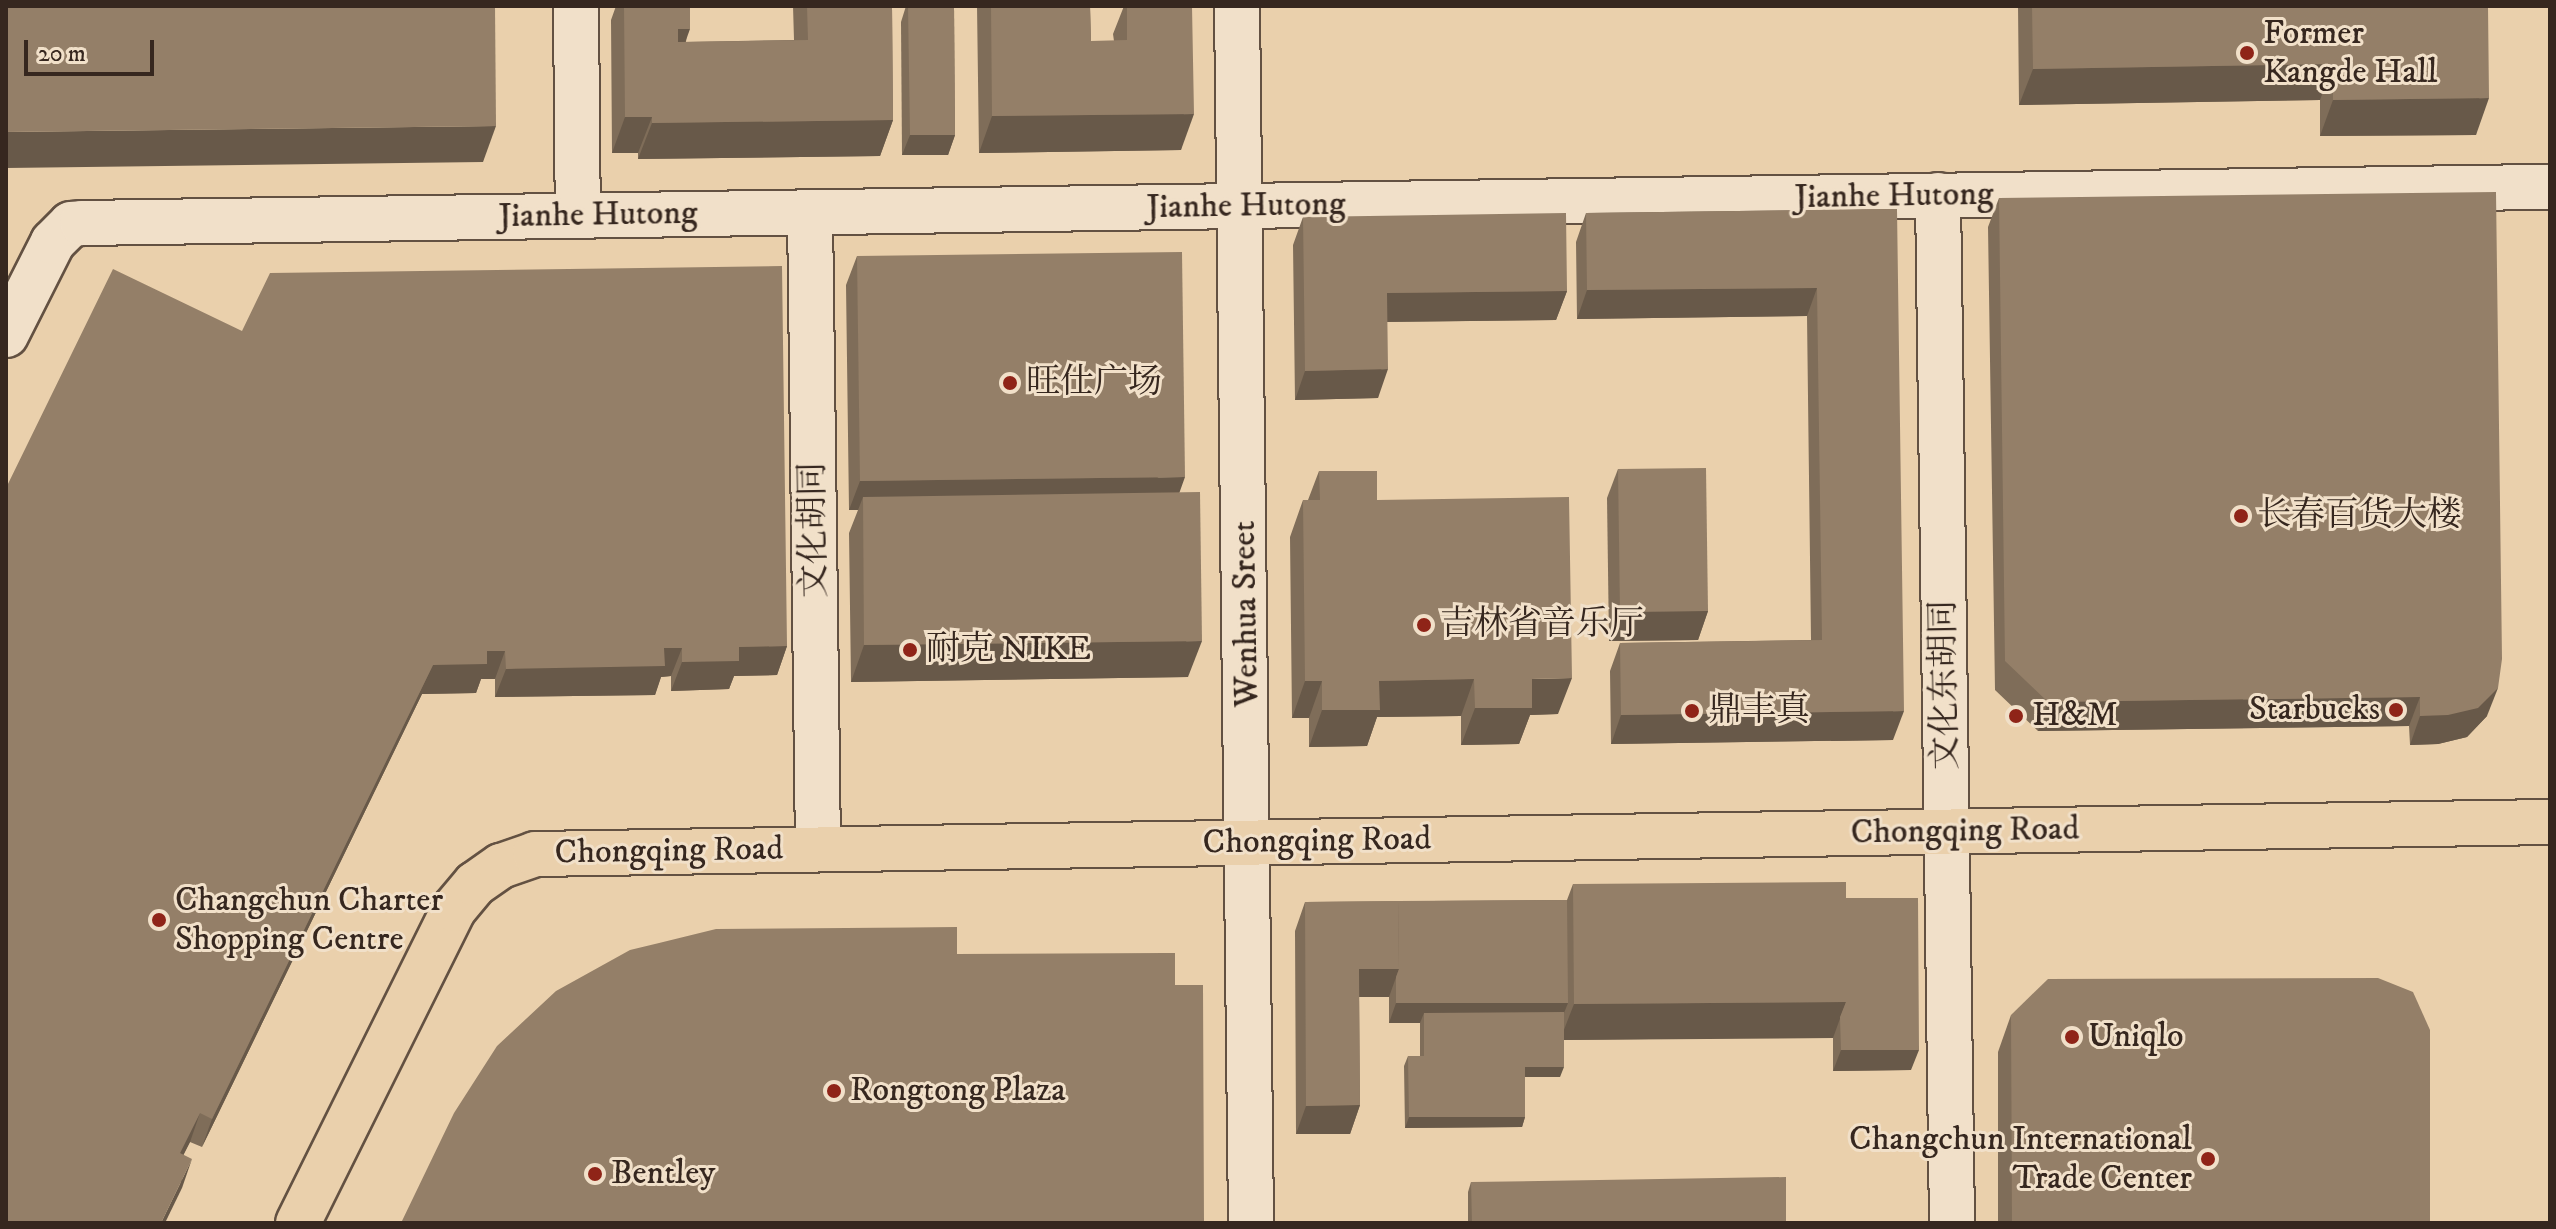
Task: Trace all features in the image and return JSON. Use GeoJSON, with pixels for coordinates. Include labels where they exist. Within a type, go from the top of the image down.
{"type":"FeatureCollection","features":[{"type":"Feature","properties":{"kind":"main road","name":"Chongqing Road"},"geometry":{"type":"LineString","coordinates":[[298,1223],[454,909],[475,884],[501,866],[535,854],[2550,822]]}},
{"type":"Feature","properties":{"kind":"street"},"geometry":{"type":"LineString","coordinates":[[576,6],[578,216]]}},
{"type":"Feature","properties":{"kind":"street","name":"Wenhua Sreet"},"geometry":{"type":"LineString","coordinates":[[1237,6],[1250,842],[1251,1223]]}},
{"type":"Feature","properties":{"kind":"street","name":"Jianhe Hutong"},"geometry":{"type":"LineString","coordinates":[[6,335],[53,242],[71,224],[2550,187]]}},
{"type":"Feature","properties":{"kind":"street","name":"文化东胡同"},"geometry":{"type":"LineString","coordinates":[[1938,195],[1952,1223]]}},
{"type":"Feature","properties":{"kind":"street","name":"文化胡同"},"geometry":{"type":"LineString","coordinates":[[810,212],[818,848]]}},
{"type":"Feature","properties":{"kind":"building"},"geometry":{"type":"Polygon","coordinates":[[[6,6],[495,6],[496,126],[6,132],[6,6]]]}},
{"type":"Feature","properties":{"kind":"building"},"geometry":{"type":"Polygon","coordinates":[[[624,6],[690,6],[690,29],[678,29],[678,42],[808,40],[807,6],[892,6],[893,120],[652,123],[652,117],[625,117],[624,6]]]}},
{"type":"Feature","properties":{"kind":"building"},"geometry":{"type":"Polygon","coordinates":[[[908,6],[954,6],[955,135],[910,135],[908,6]]]}},
{"type":"Feature","properties":{"kind":"building"},"geometry":{"type":"Polygon","coordinates":[[[991,6],[1090,6],[1091,41],[1127,40],[1127,6],[1192,6],[1194,114],[992,116],[991,6]]]}},
{"type":"Feature","properties":{"kind":"building","name":"Former Kangde Hall"},"geometry":{"type":"Polygon","coordinates":[[[2032,6],[2488,6],[2489,98],[2333,100],[2333,64],[2033,69],[2032,6]]]}},
{"type":"Feature","properties":{"kind":"building","name":"长春百货大楼"},"geometry":{"type":"Polygon","coordinates":[[[2496,192],[2502,659],[2498,688],[2478,708],[2448,715],[2420,716],[2420,697],[2048,702],[2005,661],[1999,198],[2496,192]]]}},
{"type":"Feature","properties":{"kind":"building"},"geometry":{"type":"Polygon","coordinates":[[[1897,209],[1904,711],[1621,715],[1620,643],[1822,640],[1817,288],[1587,290],[1586,213],[1897,209]]]}},
{"type":"Feature","properties":{"kind":"building"},"geometry":{"type":"Polygon","coordinates":[[[1566,213],[1567,291],[1387,293],[1388,369],[1305,371],[1303,217],[1566,213]]]}},
{"type":"Feature","properties":{"kind":"building","name":"旺仕广场"},"geometry":{"type":"Polygon","coordinates":[[[1182,252],[1185,477],[860,481],[857,256],[1182,252]]]}},
{"type":"Feature","properties":{"kind":"building","name":"Changchun Charter Shopping Centre"},"geometry":{"type":"Polygon","coordinates":[[[782,266],[787,646],[739,647],[739,661],[682,662],[682,648],[664,648],[665,666],[506,669],[505,651],[487,651],[487,664],[433,665],[212,1119],[200,1113],[180,1153],[192,1159],[161,1223],[6,1223],[6,488],[113,269],[242,331],[270,273],[782,266]]]}},
{"type":"Feature","properties":{"kind":"building"},"geometry":{"type":"Polygon","coordinates":[[[1706,468],[1708,611],[1620,612],[1618,469],[1706,468]]]}},
{"type":"Feature","properties":{"kind":"building","name":"吉林省音乐厅"},"geometry":{"type":"Polygon","coordinates":[[[1319,471],[1377,471],[1377,500],[1569,497],[1572,678],[1532,679],[1532,708],[1475,708],[1474,679],[1379,681],[1380,710],[1322,710],[1322,681],[1305,681],[1303,500],[1320,500],[1319,471]]]}},
{"type":"Feature","properties":{"kind":"building"},"geometry":{"type":"Polygon","coordinates":[[[1200,492],[1202,641],[864,645],[863,497],[1200,492]]]}},
{"type":"Feature","properties":{"kind":"building"},"geometry":{"type":"Polygon","coordinates":[[[1846,882],[1846,1002],[1574,1004],[1573,884],[1846,882]]]}},
{"type":"Feature","properties":{"kind":"building"},"geometry":{"type":"Polygon","coordinates":[[[1846,898],[1918,898],[1919,1050],[1841,1050],[1840,1017],[1846,1002],[1846,898]]]}},
{"type":"Feature","properties":{"kind":"building"},"geometry":{"type":"Polygon","coordinates":[[[1567,900],[1568,1003],[1396,1003],[1398,901],[1567,900]]]}},
{"type":"Feature","properties":{"kind":"building"},"geometry":{"type":"Polygon","coordinates":[[[1398,901],[1399,969],[1359,969],[1360,1105],[1306,1106],[1305,902],[1398,901]]]}},
{"type":"Feature","properties":{"kind":"building","name":"Rongtong Plaza"},"geometry":{"type":"Polygon","coordinates":[[[957,927],[957,954],[1175,953],[1175,985],[1203,985],[1204,1223],[401,1223],[454,1113],[497,1046],[556,991],[630,950],[716,929],[957,927]]]}},
{"type":"Feature","properties":{"kind":"building","name":"Changchun International Trade Center"},"geometry":{"type":"Polygon","coordinates":[[[2378,978],[2413,992],[2430,1030],[2430,1223],[2012,1223],[2011,1015],[2048,979],[2378,978]]]}},
{"type":"Feature","properties":{"kind":"building"},"geometry":{"type":"Polygon","coordinates":[[[1564,1012],[1564,1067],[1525,1067],[1525,1117],[1409,1117],[1408,1056],[1424,1056],[1424,1013],[1564,1012]]]}},
{"type":"Feature","properties":{"kind":"building"},"geometry":{"type":"Polygon","coordinates":[[[1786,1177],[1786,1223],[1472,1223],[1471,1182],[1786,1177]]]}},
{"type":"Feature","properties":{"kind":"place","name":"Former Kangde Hall"},"geometry":{"type":"Point","coordinates":[2247,53]}},
{"type":"Feature","properties":{"kind":"place","name":"旺仕广场"},"geometry":{"type":"Point","coordinates":[1010,383]}},
{"type":"Feature","properties":{"kind":"place","name":"长春百货大楼"},"geometry":{"type":"Point","coordinates":[2241,516]}},
{"type":"Feature","properties":{"kind":"place","name":"吉林省音乐厅"},"geometry":{"type":"Point","coordinates":[1424,625]}},
{"type":"Feature","properties":{"kind":"place","name":"耐克 NIKE"},"geometry":{"type":"Point","coordinates":[910,650]}},
{"type":"Feature","properties":{"kind":"place","name":"Starbucks"},"geometry":{"type":"Point","coordinates":[2396,710]}},
{"type":"Feature","properties":{"kind":"place","name":"鼎丰真"},"geometry":{"type":"Point","coordinates":[1692,711]}},
{"type":"Feature","properties":{"kind":"place","name":"H&M"},"geometry":{"type":"Point","coordinates":[2016,716]}},
{"type":"Feature","properties":{"kind":"place","name":"Changchun Charter Shopping Centre"},"geometry":{"type":"Point","coordinates":[159,920]}},
{"type":"Feature","properties":{"kind":"place","name":"Uniqlo"},"geometry":{"type":"Point","coordinates":[2072,1037]}},
{"type":"Feature","properties":{"kind":"place","name":"Rongtong Plaza"},"geometry":{"type":"Point","coordinates":[834,1091]}},
{"type":"Feature","properties":{"kind":"place","name":"Changchun International Trade Center"},"geometry":{"type":"Point","coordinates":[2208,1159]}},
{"type":"Feature","properties":{"kind":"place","name":"Bentley"},"geometry":{"type":"Point","coordinates":[595,1174]}}]}
